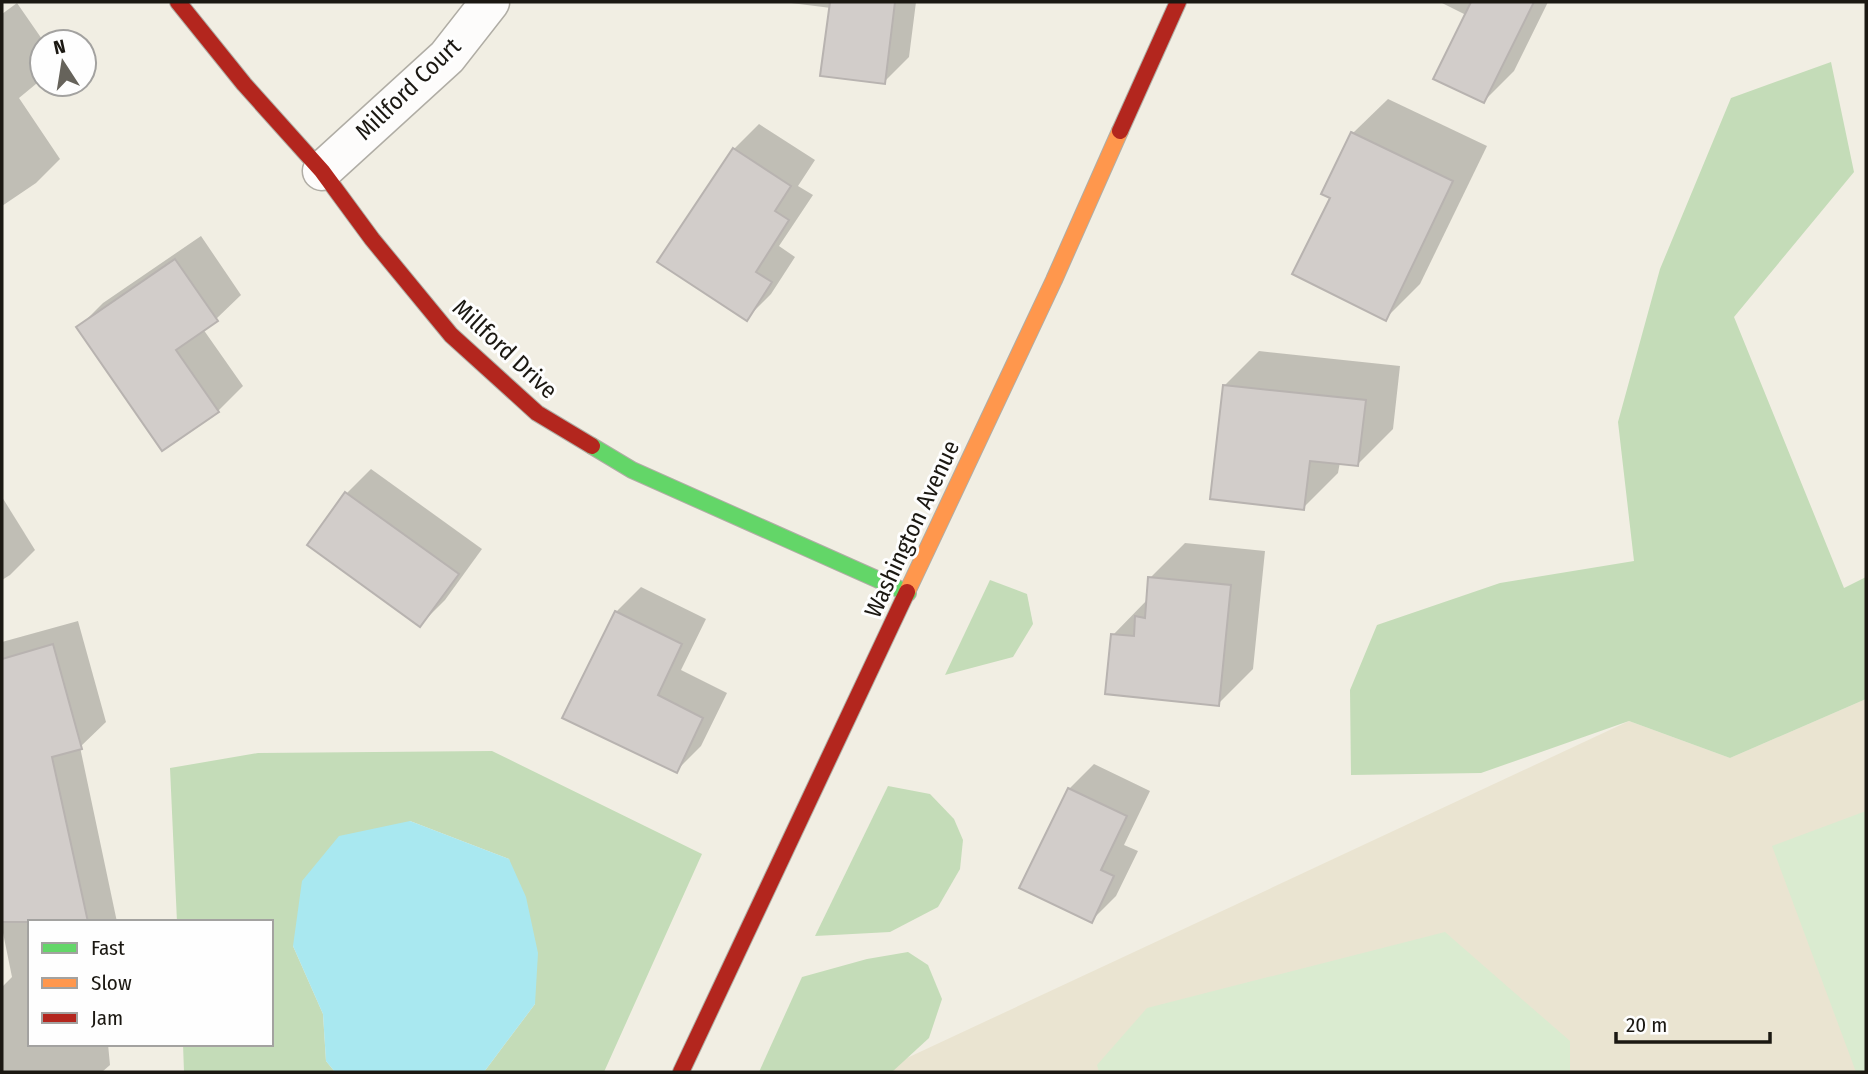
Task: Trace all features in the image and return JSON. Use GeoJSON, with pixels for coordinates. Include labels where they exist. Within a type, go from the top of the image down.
{"type":"FeatureCollection","features":[{"type":"Feature","properties":{"kind":"main road","name":"Millford Drive"},"geometry":{"type":"LineString","coordinates":[[178,2],[244,84],[322,171],[372,239],[451,335],[537,413],[632,470],[908,593]]}},
{"type":"Feature","properties":{"kind":"main road","name":"Washington Avenue"},"geometry":{"type":"LineString","coordinates":[[681,1072],[1054,280],[1178,2]]}},
{"type":"Feature","properties":{"kind":"street","name":"Millford Court"},"geometry":{"type":"LineString","coordinates":[[322,171],[447,57],[490,2]]}},
{"type":"Feature","properties":{"kind":"shaded area"},"geometry":{"type":"Polygon","coordinates":[[[1866,699],[1866,1072],[877,1072],[1629,721],[1730,758],[1866,699]]]}},
{"type":"Feature","properties":{"kind":"green space"},"geometry":{"type":"Polygon","coordinates":[[[1831,62],[1854,172],[1734,317],[1844,588],[1866,577],[1866,699],[1730,758],[1629,721],[1481,773],[1351,775],[1350,690],[1377,625],[1500,583],[1634,561],[1618,422],[1660,269],[1731,98],[1831,62]]]}},
{"type":"Feature","properties":{"kind":"green space"},"geometry":{"type":"Polygon","coordinates":[[[990,580],[1027,594],[1033,624],[1013,657],[945,675],[990,580]]]}},
{"type":"Feature","properties":{"kind":"green space"},"geometry":{"type":"Polygon","coordinates":[[[492,751],[702,854],[604,1072],[484,1072],[535,1004],[509,859],[410,821],[293,946],[323,1014],[326,1061],[335,1072],[184,1072],[183,1046],[273,1046],[273,920],[177,920],[170,768],[258,753],[492,751]]]}},
{"type":"Feature","properties":{"kind":"green space"},"geometry":{"type":"Polygon","coordinates":[[[888,786],[930,794],[954,819],[963,840],[960,869],[938,907],[890,932],[815,936],[888,786]]]}},
{"type":"Feature","properties":{"kind":"green space"},"geometry":{"type":"Polygon","coordinates":[[[1866,811],[1866,1072],[1856,1072],[1772,846],[1866,811]]]}},
{"type":"Feature","properties":{"kind":"green space"},"geometry":{"type":"Polygon","coordinates":[[[1445,932],[1570,1041],[1570,1072],[1099,1072],[1097,1065],[1147,1008],[1445,932]]]}},
{"type":"Feature","properties":{"kind":"green space"},"geometry":{"type":"Polygon","coordinates":[[[908,952],[928,965],[942,999],[929,1038],[892,1072],[759,1072],[802,977],[867,959],[908,952]]]}},
{"type":"Feature","properties":{"kind":"water"},"geometry":{"type":"Polygon","coordinates":[[[410,821],[509,859],[526,897],[538,953],[535,1004],[484,1072],[335,1072],[326,1061],[323,1014],[293,946],[302,881],[339,836],[410,821]]]}},
{"type":"Feature","properties":{"kind":"building"},"geometry":{"type":"Polygon","coordinates":[[[830,2],[895,2],[885,84],[820,76],[830,2]]]}},
{"type":"Feature","properties":{"kind":"building"},"geometry":{"type":"Polygon","coordinates":[[[1471,2],[1534,2],[1484,103],[1433,79],[1471,2]]]}},
{"type":"Feature","properties":{"kind":"building"},"geometry":{"type":"Polygon","coordinates":[[[1351,132],[1453,181],[1386,321],[1292,274],[1330,198],[1321,194],[1351,132]]]}},
{"type":"Feature","properties":{"kind":"building"},"geometry":{"type":"Polygon","coordinates":[[[733,148],[791,186],[775,211],[789,220],[756,272],[772,282],[747,321],[657,262],[733,148]]]}},
{"type":"Feature","properties":{"kind":"building"},"geometry":{"type":"Polygon","coordinates":[[[175,259],[218,321],[176,350],[219,412],[162,451],[76,327],[175,259]]]}},
{"type":"Feature","properties":{"kind":"building"},"geometry":{"type":"Polygon","coordinates":[[[1223,385],[1366,400],[1358,466],[1310,461],[1304,510],[1210,499],[1223,385]]]}},
{"type":"Feature","properties":{"kind":"building"},"geometry":{"type":"Polygon","coordinates":[[[345,492],[459,574],[420,627],[307,545],[345,492]]]}},
{"type":"Feature","properties":{"kind":"building"},"geometry":{"type":"Polygon","coordinates":[[[1148,577],[1231,585],[1219,706],[1105,694],[1111,634],[1134,636],[1135,616],[1145,618],[1148,577]]]}},
{"type":"Feature","properties":{"kind":"building"},"geometry":{"type":"Polygon","coordinates":[[[615,611],[682,644],[658,695],[703,718],[677,773],[562,718],[615,611]]]}},
{"type":"Feature","properties":{"kind":"building"},"geometry":{"type":"Polygon","coordinates":[[[53,644],[82,749],[52,757],[88,920],[2,922],[2,659],[53,644]]]}},
{"type":"Feature","properties":{"kind":"building"},"geometry":{"type":"Polygon","coordinates":[[[1068,788],[1127,816],[1101,870],[1114,876],[1092,923],[1019,888],[1068,788]]]}},
{"type":"Feature","properties":{"kind":"traffic: fast"},"geometry":{"type":"LineString","coordinates":[[592,446],[632,470],[908,593]]}},
{"type":"Feature","properties":{"kind":"traffic: slow"},"geometry":{"type":"LineString","coordinates":[[907,592],[1054,280],[1120,131]]}},
{"type":"Feature","properties":{"kind":"traffic: jam"},"geometry":{"type":"LineString","coordinates":[[178,2],[244,84],[322,171],[372,239],[451,335],[537,413],[592,446]]}},
{"type":"Feature","properties":{"kind":"traffic: jam"},"geometry":{"type":"LineString","coordinates":[[1120,131],[1178,2]]}},
{"type":"Feature","properties":{"kind":"traffic: jam"},"geometry":{"type":"LineString","coordinates":[[681,1072],[907,592]]}}]}
